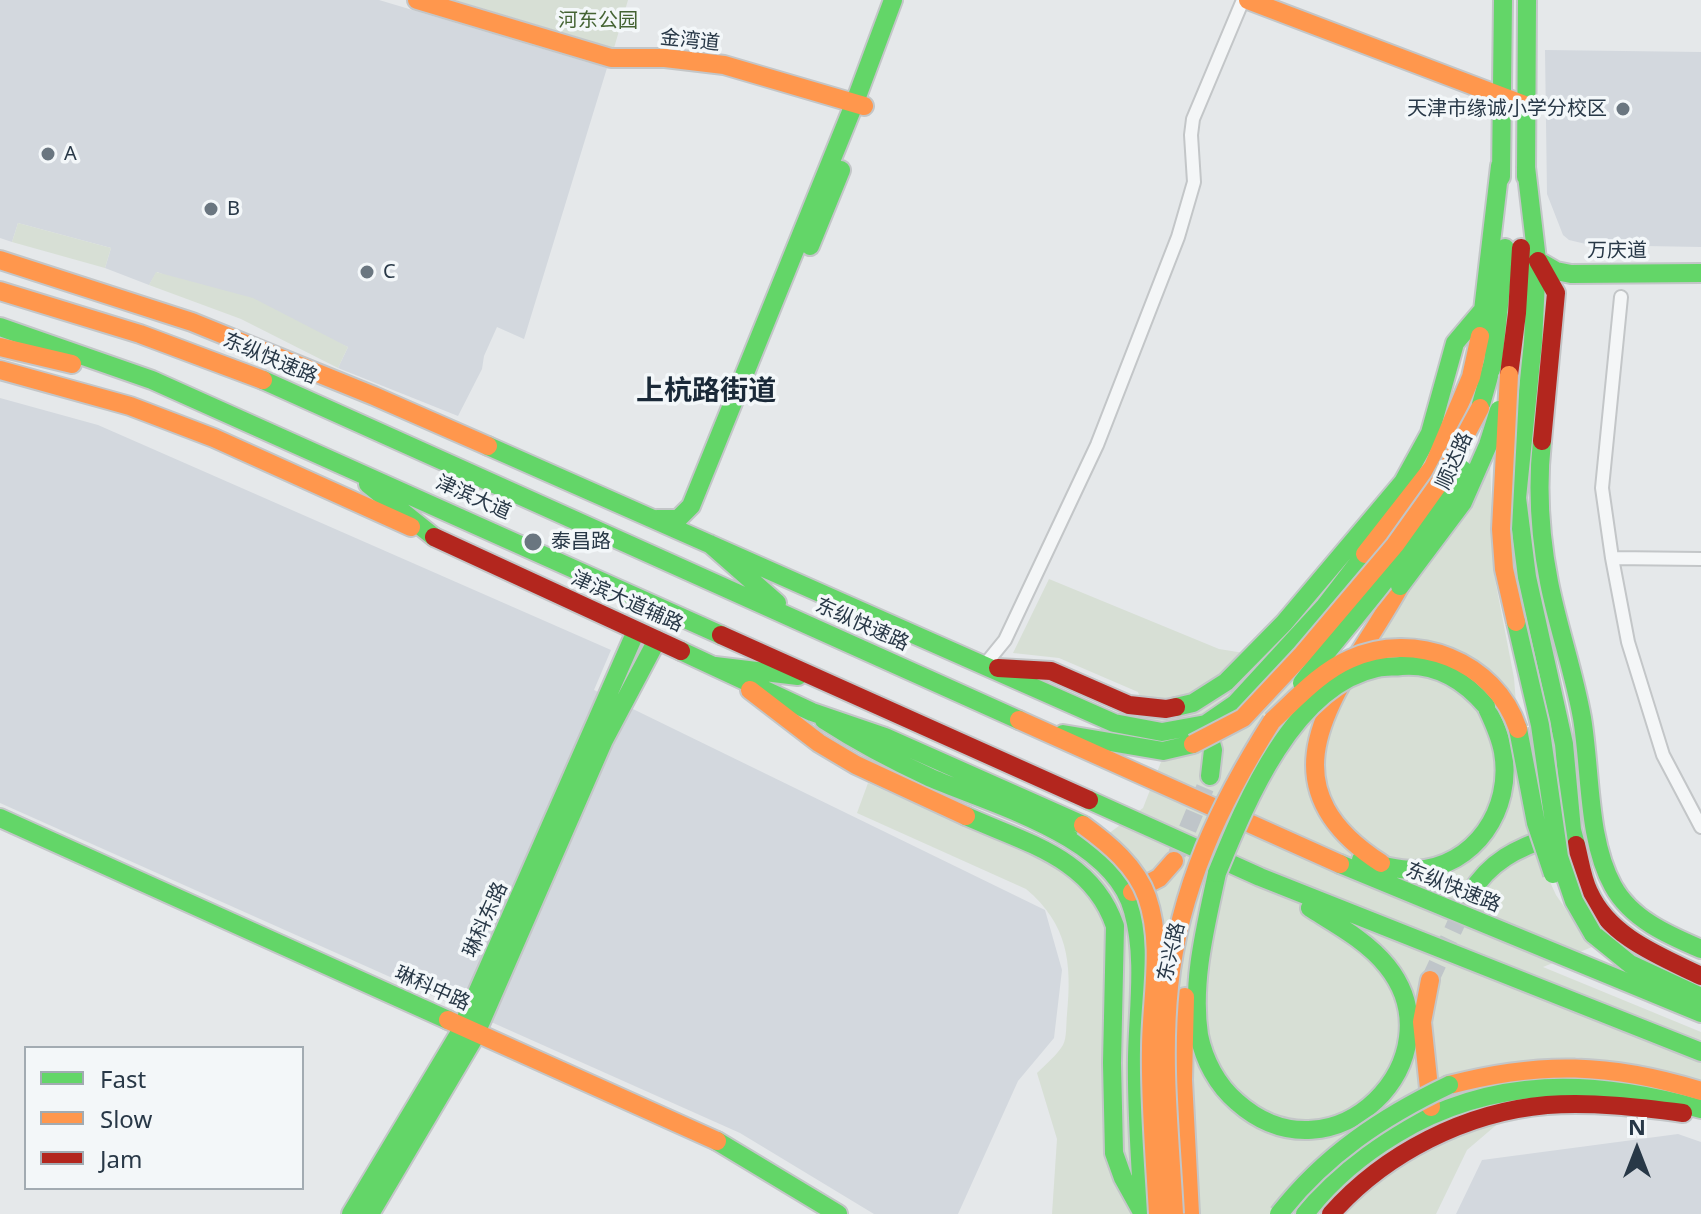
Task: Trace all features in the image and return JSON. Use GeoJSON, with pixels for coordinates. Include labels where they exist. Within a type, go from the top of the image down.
{"type":"FeatureCollection","features":[{"type":"Feature","properties":{"kind":"main road","name":"金湾道"},"geometry":{"type":"LineString","coordinates":[[417,0],[611,58],[665,58],[724,65],[860,104]]}},
{"type":"Feature","properties":{"kind":"main road"},"geometry":{"type":"LineString","coordinates":[[797,620],[710,544],[701,532],[700,514],[860,104],[893,0]]}},
{"type":"Feature","properties":{"kind":"main road"},"geometry":{"type":"LineString","coordinates":[[649,518],[678,519],[691,506],[904,0]]}},
{"type":"Feature","properties":{"kind":"main road"},"geometry":{"type":"LineString","coordinates":[[1246,0],[1527,106]]}},
{"type":"Feature","properties":{"kind":"main road","name":"顺达路"},"geometry":{"type":"LineString","coordinates":[[1392,869],[1362,851],[1335,826],[1315,782],[1317,735],[1328,707],[1400,586],[1463,502],[1488,445],[1509,375],[1517,313],[1513,248],[1500,166],[1503,0]]}},
{"type":"Feature","properties":{"kind":"main road","name":"顺达路"},"geometry":{"type":"LineString","coordinates":[[1272,721],[1425,532],[1445,502],[1473,443],[1493,362],[1526,167],[1527,0]]}},
{"type":"Feature","properties":{"kind":"main road"},"geometry":{"type":"LineString","coordinates":[[0,260],[192,322],[374,396],[1114,723],[1162,732],[1206,724],[1235,704],[1325,606],[1433,467],[1471,377],[1486,301],[1500,166]]}},
{"type":"Feature","properties":{"kind":"main road"},"geometry":{"type":"LineString","coordinates":[[1526,167],[1537,260],[1533,342],[1517,498],[1527,577],[1557,703],[1572,830],[1589,893],[1612,924],[1643,948],[1701,976]]}},
{"type":"Feature","properties":{"kind":"main road"},"geometry":{"type":"LineString","coordinates":[[1537,260],[1556,293],[1540,459],[1542,531],[1549,581],[1582,717],[1600,857],[1614,888],[1630,908],[1664,933],[1701,949]]}},
{"type":"Feature","properties":{"kind":"main road","name":"万庆道"},"geometry":{"type":"LineString","coordinates":[[1537,260],[1556,271],[1571,274],[1701,273]]}},
{"type":"Feature","properties":{"kind":"main road","name":"万庆道"},"geometry":{"type":"LineString","coordinates":[[1556,293],[1562,287],[1571,285],[1701,285]]}},
{"type":"Feature","properties":{"kind":"main road","name":"东纵快速路"},"geometry":{"type":"LineString","coordinates":[[0,291],[179,345],[278,386],[1284,839],[1701,1013]]}},
{"type":"Feature","properties":{"kind":"main road"},"geometry":{"type":"LineString","coordinates":[[983,667],[1051,671],[1129,705],[1166,709],[1193,703],[1226,682],[1284,623],[1403,482],[1430,433],[1455,343],[1460,334],[1476,324],[1486,301]]}},
{"type":"Feature","properties":{"kind":"main road"},"geometry":{"type":"LineString","coordinates":[[0,327],[152,380]]}},
{"type":"Feature","properties":{"kind":"main road"},"geometry":{"type":"LineString","coordinates":[[0,347],[152,380]]}},
{"type":"Feature","properties":{"kind":"main road"},"geometry":{"type":"LineString","coordinates":[[0,370],[130,406],[200,433],[434,537]]}},
{"type":"Feature","properties":{"kind":"main road"},"geometry":{"type":"LineString","coordinates":[[1509,375],[1501,529],[1504,569],[1540,725],[1559,857],[1574,901],[1593,934]]}},
{"type":"Feature","properties":{"kind":"main road","name":"津滨大道"},"geometry":{"type":"LineString","coordinates":[[152,380],[820,678]]}},
{"type":"Feature","properties":{"kind":"main road"},"geometry":{"type":"LineString","coordinates":[[1043,731],[1163,751],[1193,744],[1243,718],[1301,656],[1413,520],[1440,482],[1480,408]]}},
{"type":"Feature","properties":{"kind":"main road"},"geometry":{"type":"LineString","coordinates":[[341,463],[434,537]]}},
{"type":"Feature","properties":{"kind":"main road"},"geometry":{"type":"LineString","coordinates":[[1433,467],[1518,485]]}},
{"type":"Feature","properties":{"kind":"main road","name":"津滨大道辅路"},"geometry":{"type":"LineString","coordinates":[[434,537],[715,666]]}},
{"type":"Feature","properties":{"kind":"main road","name":"琳科东路"},"geometry":{"type":"LineString","coordinates":[[351,1214],[468,1033],[636,631]]}},
{"type":"Feature","properties":{"kind":"main road","name":"琳科东路"},"geometry":{"type":"LineString","coordinates":[[370,1214],[468,1033],[604,740],[657,640]]}},
{"type":"Feature","properties":{"kind":"main road"},"geometry":{"type":"LineString","coordinates":[[1272,721],[1320,677],[1348,659],[1370,651],[1410,646],[1437,651],[1464,663],[1484,677],[1511,711],[1525,758],[1534,815],[1544,850],[1566,900],[1605,946],[1644,974],[1701,997]]}},
{"type":"Feature","properties":{"kind":"main road","name":"东兴路"},"geometry":{"type":"LineString","coordinates":[[1190,1214],[1183,1080],[1184,1005],[1189,967],[1217,873],[1247,803],[1297,723],[1340,684],[1357,673],[1377,666],[1397,664],[1435,669],[1457,678],[1475,691],[1502,737],[1507,775],[1504,795],[1490,825],[1484,836],[1465,853],[1444,864],[1411,870],[1392,869]]}},
{"type":"Feature","properties":{"kind":"main road"},"geometry":{"type":"LineString","coordinates":[[715,666],[820,678],[1260,877],[1701,1052]]}},
{"type":"Feature","properties":{"kind":"main road"},"geometry":{"type":"LineString","coordinates":[[715,666],[812,712],[885,737],[1083,825],[1105,840],[1129,865],[1146,894],[1152,912],[1156,950],[1151,1044],[1152,1127],[1158,1214]]}},
{"type":"Feature","properties":{"kind":"main road"},"geometry":{"type":"LineString","coordinates":[[715,666],[819,743],[856,765],[1071,864],[1094,884],[1110,910],[1115,926],[1114,1153],[1123,1178],[1143,1214]]}},
{"type":"Feature","properties":{"kind":"main road"},"geometry":{"type":"LineString","coordinates":[[812,712],[873,750],[1065,837],[1105,866],[1127,894],[1139,945],[1137,1106],[1143,1214]]}},
{"type":"Feature","properties":{"kind":"main road","name":"东兴路"},"geometry":{"type":"LineString","coordinates":[[1174,1214],[1166,1101],[1166,1026],[1178,929],[1214,818],[1245,761],[1272,721]]}},
{"type":"Feature","properties":{"kind":"main road"},"geometry":{"type":"LineString","coordinates":[[1206,724],[1213,750],[1210,776]]}},
{"type":"Feature","properties":{"kind":"main road","name":"琳科中路"},"geometry":{"type":"LineString","coordinates":[[0,818],[717,1148],[826,1214]]}},
{"type":"Feature","properties":{"kind":"main road","name":"琳科中路"},"geometry":{"type":"LineString","coordinates":[[0,825],[717,1141],[838,1214]]}},
{"type":"Feature","properties":{"kind":"main road"},"geometry":{"type":"LineString","coordinates":[[1470,894],[1480,876],[1494,862],[1523,846],[1572,830]]}},
{"type":"Feature","properties":{"kind":"main road"},"geometry":{"type":"LineString","coordinates":[[1284,839],[1392,869]]}},
{"type":"Feature","properties":{"kind":"main road"},"geometry":{"type":"LineString","coordinates":[[1127,894],[1159,878],[1174,861]]}},
{"type":"Feature","properties":{"kind":"main road"},"geometry":{"type":"LineString","coordinates":[[1217,873],[1207,919],[1198,1007],[1203,1053],[1216,1079],[1244,1109],[1276,1126],[1313,1131],[1347,1120],[1376,1101],[1398,1072],[1407,1042],[1406,1009],[1396,978],[1385,963],[1356,938],[1260,877]]}},
{"type":"Feature","properties":{"kind":"main road"},"geometry":{"type":"LineString","coordinates":[[1430,980],[1422,1022],[1432,1114]]}},
{"type":"Feature","properties":{"kind":"main road"},"geometry":{"type":"LineString","coordinates":[[1279,1214],[1314,1172],[1354,1137],[1382,1118],[1449,1085],[1507,1070],[1578,1066],[1629,1072],[1701,1091]]}},
{"type":"Feature","properties":{"kind":"main road"},"geometry":{"type":"LineString","coordinates":[[1305,1214],[1337,1178],[1375,1147],[1432,1114],[1462,1102],[1498,1093],[1591,1087],[1648,1093],[1701,1109]]}},
{"type":"Feature","properties":{"kind":"main road"},"geometry":{"type":"LineString","coordinates":[[1331,1214],[1383,1165],[1440,1133],[1498,1112],[1558,1104],[1623,1104],[1701,1116]]}},
{"type":"Feature","properties":{"kind":"street"},"geometry":{"type":"LineString","coordinates":[[983,667],[1005,640],[1103,430],[1178,237],[1194,182],[1193,119],[1246,0]]}},
{"type":"Feature","properties":{"kind":"street"},"geometry":{"type":"LineString","coordinates":[[1621,297],[1602,488],[1612,558],[1628,642],[1663,755],[1701,827]]}},
{"type":"Feature","properties":{"kind":"street"},"geometry":{"type":"LineString","coordinates":[[1612,558],[1701,559]]}},
{"type":"Feature","properties":{"kind":"shaded area"},"geometry":{"type":"Polygon","coordinates":[[[0,0],[379,0],[607,68],[524,339],[497,327],[484,356],[482,369],[458,416],[338,368],[348,347],[157,272],[149,285],[105,268],[111,248],[18,223],[12,242],[0,238],[0,0]]]}},
{"type":"Feature","properties":{"kind":"shaded area","name":"天津市缘诚小学分校区"},"geometry":{"type":"Polygon","coordinates":[[[1545,50],[1701,52],[1701,247],[1590,245],[1569,240],[1563,235],[1547,194],[1545,50]]]}},
{"type":"Feature","properties":{"kind":"shaded area"},"geometry":{"type":"Polygon","coordinates":[[[0,398],[98,425],[611,650],[594,690],[1045,910],[1062,970],[1054,1038],[1018,1081],[958,1214],[874,1214],[740,1133],[0,803],[0,398]]]}},
{"type":"Feature","properties":{"kind":"shaded area"},"geometry":{"type":"Polygon","coordinates":[[[1678,1134],[1701,1142],[1701,1214],[1456,1214],[1482,1160],[1678,1134]]]}},
{"type":"Feature","properties":{"kind":"green space","name":"河东公园"},"geometry":{"type":"Polygon","coordinates":[[[454,0],[628,0],[614,48],[454,0]]]}},
{"type":"Feature","properties":{"kind":"green space"},"geometry":{"type":"Polygon","coordinates":[[[18,223],[111,248],[105,268],[12,242],[18,223]]]}},
{"type":"Feature","properties":{"kind":"green space"},"geometry":{"type":"Polygon","coordinates":[[[156,272],[253,298],[348,347],[338,368],[241,319],[149,285],[156,272]]]}},
{"type":"Feature","properties":{"kind":"green space"},"geometry":{"type":"Polygon","coordinates":[[[1490,462],[1494,574],[1514,678],[1525,816],[1534,847],[1556,895],[1592,947],[1543,967],[1701,1032],[1701,1083],[1576,1057],[1467,1150],[1436,1214],[1052,1214],[1057,1139],[1037,1073],[1058,1052],[1065,1038],[1069,978],[1059,930],[1040,902],[1026,889],[857,813],[868,783],[1061,869],[1143,808],[1161,762],[1138,692],[1059,658],[1013,653],[1049,579],[1219,649],[1331,667],[1424,567],[1490,462]]]}},
{"type":"Feature","properties":{"kind":"tunnel"},"geometry":{"type":"LineString","coordinates":[[1177,854],[1210,776]]}},
{"type":"Feature","properties":{"kind":"tunnel"},"geometry":{"type":"LineString","coordinates":[[1430,980],[1466,902]]}},
{"type":"Feature","properties":{"kind":"traffic: fast"},"geometry":{"type":"LineString","coordinates":[[657,519],[678,519],[691,506],[855,102],[893,0]]}},
{"type":"Feature","properties":{"kind":"traffic: fast"},"geometry":{"type":"LineString","coordinates":[[1501,177],[1503,0]]}},
{"type":"Feature","properties":{"kind":"traffic: fast"},"geometry":{"type":"LineString","coordinates":[[1526,177],[1527,0]]}},
{"type":"Feature","properties":{"kind":"traffic: fast"},"geometry":{"type":"LineString","coordinates":[[1480,336],[1500,166]]}},
{"type":"Feature","properties":{"kind":"traffic: fast"},"geometry":{"type":"LineString","coordinates":[[1526,167],[1537,260],[1533,342],[1517,498],[1527,577],[1564,744],[1576,845]]}},
{"type":"Feature","properties":{"kind":"traffic: fast"},"geometry":{"type":"LineString","coordinates":[[810,246],[841,170]]}},
{"type":"Feature","properties":{"kind":"traffic: fast"},"geometry":{"type":"LineString","coordinates":[[1480,408],[1493,362],[1505,248]]}},
{"type":"Feature","properties":{"kind":"traffic: fast"},"geometry":{"type":"LineString","coordinates":[[1537,260],[1556,271],[1571,274],[1701,273]]}},
{"type":"Feature","properties":{"kind":"traffic: fast"},"geometry":{"type":"LineString","coordinates":[[1176,707],[1193,703],[1226,682],[1284,623],[1403,482],[1430,433],[1455,343],[1482,311]]}},
{"type":"Feature","properties":{"kind":"traffic: fast"},"geometry":{"type":"LineString","coordinates":[[0,327],[152,380],[721,635]]}},
{"type":"Feature","properties":{"kind":"traffic: fast"},"geometry":{"type":"LineString","coordinates":[[263,380],[1019,720]]}},
{"type":"Feature","properties":{"kind":"traffic: fast"},"geometry":{"type":"LineString","coordinates":[[1400,586],[1463,502],[1488,445],[1499,410]]}},
{"type":"Feature","properties":{"kind":"traffic: fast"},"geometry":{"type":"LineString","coordinates":[[1542,441],[1540,494],[1546,565],[1582,718],[1598,847],[1613,886],[1630,908],[1663,932],[1701,949]]}},
{"type":"Feature","properties":{"kind":"traffic: fast"},"geometry":{"type":"LineString","coordinates":[[488,446],[1114,723],[1162,732],[1206,724],[1235,704],[1325,606],[1365,554]]}},
{"type":"Feature","properties":{"kind":"traffic: fast"},"geometry":{"type":"LineString","coordinates":[[1302,683],[1407,553],[1462,469]]}},
{"type":"Feature","properties":{"kind":"traffic: fast"},"geometry":{"type":"LineString","coordinates":[[368,484],[434,537]]}},
{"type":"Feature","properties":{"kind":"traffic: fast"},"geometry":{"type":"LineString","coordinates":[[710,544],[777,603]]}},
{"type":"Feature","properties":{"kind":"traffic: fast"},"geometry":{"type":"LineString","coordinates":[[1516,622],[1540,725],[1559,857],[1574,901],[1593,934]]}},
{"type":"Feature","properties":{"kind":"traffic: fast"},"geometry":{"type":"LineString","coordinates":[[351,1214],[459,1034],[636,631]]}},
{"type":"Feature","properties":{"kind":"traffic: fast"},"geometry":{"type":"LineString","coordinates":[[370,1214],[473,1040],[604,740],[657,640]]}},
{"type":"Feature","properties":{"kind":"traffic: fast"},"geometry":{"type":"LineString","coordinates":[[681,651],[812,712],[885,737],[1083,825]]}},
{"type":"Feature","properties":{"kind":"traffic: fast"},"geometry":{"type":"LineString","coordinates":[[715,666],[798,676]]}},
{"type":"Feature","properties":{"kind":"traffic: fast"},"geometry":{"type":"LineString","coordinates":[[1217,873],[1242,814],[1276,751],[1297,722],[1321,698],[1347,679],[1380,667],[1426,667],[1459,681],[1486,706]]}},
{"type":"Feature","properties":{"kind":"traffic: fast"},"geometry":{"type":"LineString","coordinates":[[1361,860],[1408,870],[1436,866],[1472,846],[1485,831],[1502,794],[1505,773],[1500,740],[1486,706]]}},
{"type":"Feature","properties":{"kind":"traffic: fast"},"geometry":{"type":"LineString","coordinates":[[824,720],[917,772],[1048,827],[1102,863],[1121,885],[1133,911],[1139,946],[1137,1095],[1143,1209]]}},
{"type":"Feature","properties":{"kind":"traffic: fast"},"geometry":{"type":"LineString","coordinates":[[1206,724],[1213,750],[1210,776]]}},
{"type":"Feature","properties":{"kind":"traffic: fast"},"geometry":{"type":"LineString","coordinates":[[1518,729],[1536,823],[1553,874]]}},
{"type":"Feature","properties":{"kind":"traffic: fast"},"geometry":{"type":"LineString","coordinates":[[1063,734],[1163,751],[1193,744]]}},
{"type":"Feature","properties":{"kind":"traffic: fast"},"geometry":{"type":"LineString","coordinates":[[1089,800],[1260,877],[1701,1052]]}},
{"type":"Feature","properties":{"kind":"traffic: fast"},"geometry":{"type":"LineString","coordinates":[[966,816],[1033,845],[1074,868],[1104,903],[1115,926],[1114,1153],[1123,1178],[1143,1214]]}},
{"type":"Feature","properties":{"kind":"traffic: fast"},"geometry":{"type":"LineString","coordinates":[[0,818],[448,1020]]}},
{"type":"Feature","properties":{"kind":"traffic: fast"},"geometry":{"type":"LineString","coordinates":[[1470,894],[1486,873],[1506,857],[1553,836]]}},
{"type":"Feature","properties":{"kind":"traffic: fast"},"geometry":{"type":"LineString","coordinates":[[1340,864],[1701,1013]]}},
{"type":"Feature","properties":{"kind":"traffic: fast"},"geometry":{"type":"LineString","coordinates":[[1217,873],[1198,974],[1197,1015],[1204,1054],[1212,1072],[1237,1102],[1274,1125],[1312,1130],[1346,1121],[1376,1100],[1397,1072],[1408,1038],[1405,1001],[1387,966],[1361,941],[1310,908]]}},
{"type":"Feature","properties":{"kind":"traffic: fast"},"geometry":{"type":"LineString","coordinates":[[1593,934],[1630,964],[1701,997]]}},
{"type":"Feature","properties":{"kind":"traffic: fast"},"geometry":{"type":"LineString","coordinates":[[1279,1214],[1316,1173],[1356,1139],[1401,1110],[1449,1085]]}},
{"type":"Feature","properties":{"kind":"traffic: fast"},"geometry":{"type":"LineString","coordinates":[[1305,1214],[1336,1180],[1383,1142],[1433,1115],[1470,1101],[1507,1092],[1583,1088],[1622,1092],[1701,1109]]}},
{"type":"Feature","properties":{"kind":"traffic: fast"},"geometry":{"type":"LineString","coordinates":[[717,1141],[838,1214]]}},
{"type":"Feature","properties":{"kind":"traffic: slow"},"geometry":{"type":"LineString","coordinates":[[417,0],[611,58],[665,58],[724,65],[864,106]]}},
{"type":"Feature","properties":{"kind":"traffic: slow"},"geometry":{"type":"LineString","coordinates":[[1248,0],[1527,106]]}},
{"type":"Feature","properties":{"kind":"traffic: slow"},"geometry":{"type":"LineString","coordinates":[[0,260],[192,322],[488,446]]}},
{"type":"Feature","properties":{"kind":"traffic: slow"},"geometry":{"type":"LineString","coordinates":[[0,291],[140,334],[263,380]]}},
{"type":"Feature","properties":{"kind":"traffic: slow"},"geometry":{"type":"LineString","coordinates":[[1365,554],[1433,467],[1471,377],[1480,336]]}},
{"type":"Feature","properties":{"kind":"traffic: slow"},"geometry":{"type":"LineString","coordinates":[[0,347],[72,364]]}},
{"type":"Feature","properties":{"kind":"traffic: slow"},"geometry":{"type":"LineString","coordinates":[[0,370],[130,406],[214,438],[411,527]]}},
{"type":"Feature","properties":{"kind":"traffic: slow"},"geometry":{"type":"LineString","coordinates":[[1509,375],[1501,529],[1504,569],[1516,622]]}},
{"type":"Feature","properties":{"kind":"traffic: slow"},"geometry":{"type":"LineString","coordinates":[[1193,744],[1243,718],[1301,656],[1395,545],[1440,482],[1480,408]]}},
{"type":"Feature","properties":{"kind":"traffic: slow"},"geometry":{"type":"LineString","coordinates":[[1381,863],[1342,831],[1321,798],[1315,764],[1321,729],[1336,694],[1400,586]]}},
{"type":"Feature","properties":{"kind":"traffic: slow"},"geometry":{"type":"LineString","coordinates":[[1272,721],[1339,664],[1375,651],[1400,648],[1425,650],[1449,657],[1472,669],[1491,685],[1507,705],[1518,729]]}},
{"type":"Feature","properties":{"kind":"traffic: slow"},"geometry":{"type":"LineString","coordinates":[[750,690],[819,743],[856,765],[966,816]]}},
{"type":"Feature","properties":{"kind":"traffic: slow"},"geometry":{"type":"LineString","coordinates":[[1019,720],[1340,864]]}},
{"type":"Feature","properties":{"kind":"traffic: slow"},"geometry":{"type":"LineString","coordinates":[[1174,1214],[1166,1044],[1174,951],[1192,881],[1219,815],[1272,721]]}},
{"type":"Feature","properties":{"kind":"traffic: slow"},"geometry":{"type":"LineString","coordinates":[[1083,825],[1112,848],[1136,875],[1152,916],[1156,953],[1151,1090],[1158,1214]]}},
{"type":"Feature","properties":{"kind":"traffic: slow"},"geometry":{"type":"LineString","coordinates":[[1132,892],[1159,878],[1174,861]]}},
{"type":"Feature","properties":{"kind":"traffic: slow"},"geometry":{"type":"LineString","coordinates":[[1430,980],[1422,1022],[1431,1107]]}},
{"type":"Feature","properties":{"kind":"traffic: slow"},"geometry":{"type":"LineString","coordinates":[[1185,997],[1183,1080],[1190,1214]]}},
{"type":"Feature","properties":{"kind":"traffic: slow"},"geometry":{"type":"LineString","coordinates":[[448,1020],[717,1141]]}},
{"type":"Feature","properties":{"kind":"traffic: slow"},"geometry":{"type":"LineString","coordinates":[[1449,1085],[1514,1072],[1575,1068],[1636,1075],[1701,1091]]}},
{"type":"Feature","properties":{"kind":"traffic: jam"},"geometry":{"type":"LineString","coordinates":[[1509,375],[1521,248]]}},
{"type":"Feature","properties":{"kind":"traffic: jam"},"geometry":{"type":"LineString","coordinates":[[1538,261],[1556,293],[1542,441]]}},
{"type":"Feature","properties":{"kind":"traffic: jam"},"geometry":{"type":"LineString","coordinates":[[434,537],[681,651]]}},
{"type":"Feature","properties":{"kind":"traffic: jam"},"geometry":{"type":"LineString","coordinates":[[721,635],[1089,800]]}},
{"type":"Feature","properties":{"kind":"traffic: jam"},"geometry":{"type":"LineString","coordinates":[[998,668],[1051,671],[1129,705],[1166,709],[1176,707]]}},
{"type":"Feature","properties":{"kind":"traffic: jam"},"geometry":{"type":"LineString","coordinates":[[1576,845],[1587,887],[1609,921],[1637,943],[1701,976]]}},
{"type":"Feature","properties":{"kind":"traffic: jam"},"geometry":{"type":"LineString","coordinates":[[1331,1214],[1376,1172],[1402,1155],[1457,1126],[1487,1116],[1564,1104],[1683,1113]]}},
{"type":"Feature","properties":{"kind":"place","name":"天津市缘诚小学分校区"},"geometry":{"type":"Point","coordinates":[1623,109]}},
{"type":"Feature","properties":{"kind":"place","name":"A"},"geometry":{"type":"Point","coordinates":[48,154]}},
{"type":"Feature","properties":{"kind":"place","name":"B"},"geometry":{"type":"Point","coordinates":[211,209]}},
{"type":"Feature","properties":{"kind":"place","name":"C"},"geometry":{"type":"Point","coordinates":[367,272]}},
{"type":"Feature","properties":{"kind":"place","name":"泰昌路"},"geometry":{"type":"Point","coordinates":[533,542]}},
{"type":"Feature","properties":{"kind":"district","name":"上杭路街道"},"geometry":{"type":"Point","coordinates":[706,392]}}]}
